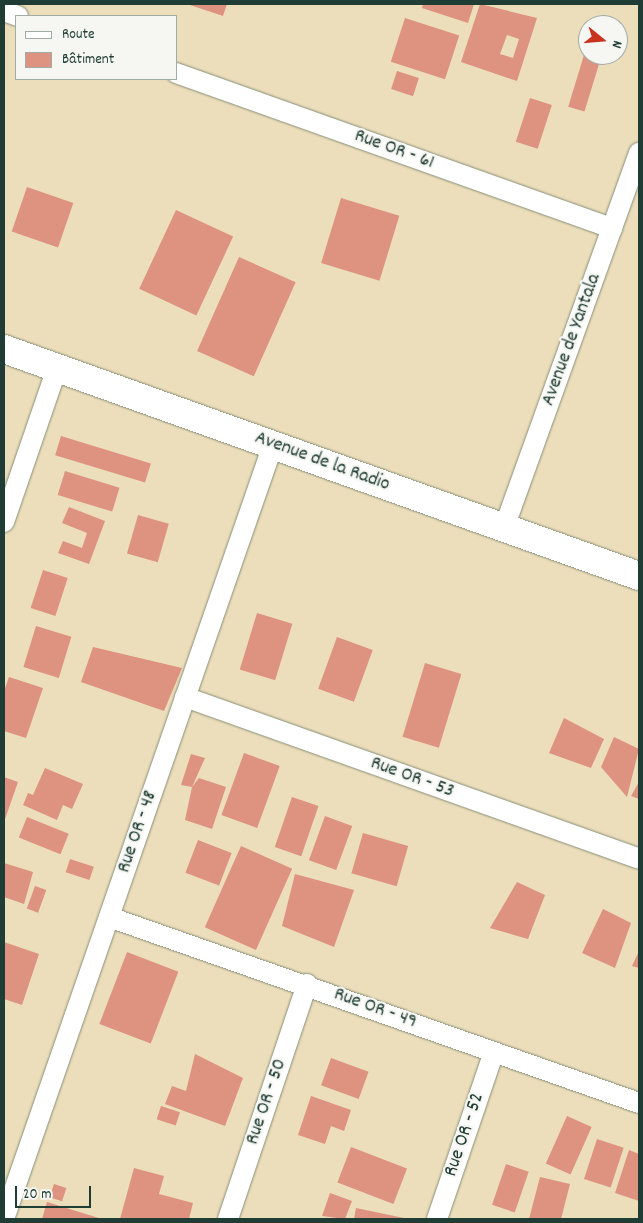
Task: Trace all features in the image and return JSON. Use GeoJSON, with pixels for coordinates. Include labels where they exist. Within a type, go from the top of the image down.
{"type":"FeatureCollection","features":[{"type":"Feature","properties":{"kind":"street","name":"Rue OR - 61"},"geometry":{"type":"LineString","coordinates":[[178,74],[612,228]]}},
{"type":"Feature","properties":{"kind":"street","name":"Avenue de Yantala"},"geometry":{"type":"LineString","coordinates":[[504,528],[612,228],[632,195],[639,153]]}},
{"type":"Feature","properties":{"kind":"street","name":"Avenue de la Radio"},"geometry":{"type":"LineString","coordinates":[[4,349],[639,576]]}},
{"type":"Feature","properties":{"kind":"street"},"geometry":{"type":"LineString","coordinates":[[4,522],[57,368]]}},
{"type":"Feature","properties":{"kind":"street","name":"Rue OR - 48"},"geometry":{"type":"LineString","coordinates":[[4,1219],[273,445]]}},
{"type":"Feature","properties":{"kind":"street","name":"Rue OR - 53"},"geometry":{"type":"LineString","coordinates":[[185,696],[639,859]]}},
{"type":"Feature","properties":{"kind":"street","name":"Rue OR - 49"},"geometry":{"type":"LineString","coordinates":[[109,917],[307,984],[639,1103]]}},
{"type":"Feature","properties":{"kind":"street","name":"Rue OR - 50"},"geometry":{"type":"LineString","coordinates":[[228,1219],[307,984]]}},
{"type":"Feature","properties":{"kind":"street","name":"Rue OR - 52"},"geometry":{"type":"LineString","coordinates":[[437,1219],[494,1052]]}},
{"type":"Feature","properties":{"kind":"building"},"geometry":{"type":"Polygon","coordinates":[[[187,4],[227,4],[223,16],[187,4]]]}},
{"type":"Feature","properties":{"kind":"building"},"geometry":{"type":"Polygon","coordinates":[[[423,4],[474,4],[468,23],[422,8],[423,4]]]}},
{"type":"Feature","properties":{"kind":"building"},"geometry":{"type":"Polygon","coordinates":[[[480,4],[537,18],[517,81],[461,62],[480,4]],[[507,35],[500,54],[513,58],[519,39],[507,35]]]}},
{"type":"Feature","properties":{"kind":"building"},"geometry":{"type":"Polygon","coordinates":[[[405,18],[459,36],[445,79],[391,62],[405,18]]]}},
{"type":"Feature","properties":{"kind":"building"},"geometry":{"type":"Polygon","coordinates":[[[581,65],[599,65],[584,112],[568,107],[581,65]]]}},
{"type":"Feature","properties":{"kind":"building"},"geometry":{"type":"Polygon","coordinates":[[[397,71],[419,78],[413,96],[391,89],[397,71]]]}},
{"type":"Feature","properties":{"kind":"building"},"geometry":{"type":"Polygon","coordinates":[[[530,98],[552,105],[538,149],[516,142],[530,98]]]}},
{"type":"Feature","properties":{"kind":"building"},"geometry":{"type":"Polygon","coordinates":[[[27,187],[73,203],[58,247],[12,231],[27,187]]]}},
{"type":"Feature","properties":{"kind":"building"},"geometry":{"type":"Polygon","coordinates":[[[341,198],[399,216],[379,281],[321,263],[341,198]]]}},
{"type":"Feature","properties":{"kind":"building"},"geometry":{"type":"Polygon","coordinates":[[[176,210],[233,237],[196,315],[139,289],[176,210]]]}},
{"type":"Feature","properties":{"kind":"building"},"geometry":{"type":"Polygon","coordinates":[[[239,257],[296,282],[254,376],[197,351],[239,257]]]}},
{"type":"Feature","properties":{"kind":"building"},"geometry":{"type":"Polygon","coordinates":[[[61,436],[151,463],[145,483],[55,455],[61,436]]]}},
{"type":"Feature","properties":{"kind":"building"},"geometry":{"type":"Polygon","coordinates":[[[65,471],[120,488],[112,512],[58,495],[65,471]]]}},
{"type":"Feature","properties":{"kind":"building"},"geometry":{"type":"Polygon","coordinates":[[[69,507],[105,521],[89,564],[58,553],[63,541],[82,548],[87,533],[62,523],[69,507]]]}},
{"type":"Feature","properties":{"kind":"building"},"geometry":{"type":"Polygon","coordinates":[[[138,515],[169,524],[158,562],[127,553],[138,515]]]}},
{"type":"Feature","properties":{"kind":"building"},"geometry":{"type":"Polygon","coordinates":[[[43,570],[68,578],[55,616],[31,608],[43,570]]]}},
{"type":"Feature","properties":{"kind":"building"},"geometry":{"type":"Polygon","coordinates":[[[257,613],[292,624],[275,680],[240,669],[257,613]]]}},
{"type":"Feature","properties":{"kind":"building"},"geometry":{"type":"Polygon","coordinates":[[[36,626],[71,637],[59,678],[23,667],[36,626]]]}},
{"type":"Feature","properties":{"kind":"building"},"geometry":{"type":"Polygon","coordinates":[[[337,637],[373,650],[354,702],[318,689],[337,637]]]}},
{"type":"Feature","properties":{"kind":"building"},"geometry":{"type":"Polygon","coordinates":[[[93,647],[182,668],[164,711],[81,682],[93,647]]]}},
{"type":"Feature","properties":{"kind":"building"},"geometry":{"type":"Polygon","coordinates":[[[425,663],[461,674],[439,748],[402,737],[425,663]]]}},
{"type":"Feature","properties":{"kind":"building"},"geometry":{"type":"Polygon","coordinates":[[[9,677],[43,688],[26,738],[4,731],[4,691],[9,677]]]}},
{"type":"Feature","properties":{"kind":"building"},"geometry":{"type":"Polygon","coordinates":[[[564,718],[604,739],[591,768],[549,753],[564,718]]]}},
{"type":"Feature","properties":{"kind":"building"},"geometry":{"type":"Polygon","coordinates":[[[614,737],[639,749],[627,797],[601,767],[614,737]]]}},
{"type":"Feature","properties":{"kind":"building"},"geometry":{"type":"Polygon","coordinates":[[[244,753],[280,766],[257,828],[221,815],[244,753]]]}},
{"type":"Feature","properties":{"kind":"building"},"geometry":{"type":"Polygon","coordinates":[[[191,754],[205,758],[192,787],[181,785],[191,754]]]}},
{"type":"Feature","properties":{"kind":"building"},"geometry":{"type":"Polygon","coordinates":[[[45,768],[83,784],[72,809],[63,805],[57,820],[23,805],[28,793],[33,795],[45,768]]]}},
{"type":"Feature","properties":{"kind":"building"},"geometry":{"type":"Polygon","coordinates":[[[4,777],[18,782],[4,822],[4,777]]]}},
{"type":"Feature","properties":{"kind":"building"},"geometry":{"type":"Polygon","coordinates":[[[199,778],[226,787],[212,829],[185,820],[192,787],[199,778]]]}},
{"type":"Feature","properties":{"kind":"building"},"geometry":{"type":"Polygon","coordinates":[[[639,782],[639,799],[631,796],[639,782]]]}},
{"type":"Feature","properties":{"kind":"building"},"geometry":{"type":"Polygon","coordinates":[[[292,797],[318,806],[301,856],[275,847],[292,797]]]}},
{"type":"Feature","properties":{"kind":"building"},"geometry":{"type":"Polygon","coordinates":[[[325,816],[352,826],[336,870],[309,860],[325,816]]]}},
{"type":"Feature","properties":{"kind":"building"},"geometry":{"type":"Polygon","coordinates":[[[27,817],[69,834],[60,854],[19,837],[27,817]]]}},
{"type":"Feature","properties":{"kind":"building"},"geometry":{"type":"Polygon","coordinates":[[[363,833],[408,846],[397,886],[351,873],[363,833]]]}},
{"type":"Feature","properties":{"kind":"building"},"geometry":{"type":"Polygon","coordinates":[[[198,840],[232,853],[219,886],[185,873],[198,840]]]}},
{"type":"Feature","properties":{"kind":"building"},"geometry":{"type":"Polygon","coordinates":[[[241,846],[292,869],[256,950],[205,927],[241,846]]]}},
{"type":"Feature","properties":{"kind":"building"},"geometry":{"type":"Polygon","coordinates":[[[70,859],[94,867],[89,880],[66,872],[70,859]]]}},
{"type":"Feature","properties":{"kind":"building"},"geometry":{"type":"Polygon","coordinates":[[[4,863],[33,872],[24,904],[4,897],[4,863]]]}},
{"type":"Feature","properties":{"kind":"building"},"geometry":{"type":"Polygon","coordinates":[[[295,874],[354,890],[334,947],[282,926],[295,874]]]}},
{"type":"Feature","properties":{"kind":"building"},"geometry":{"type":"Polygon","coordinates":[[[517,882],[545,895],[528,939],[490,928],[517,882]]]}},
{"type":"Feature","properties":{"kind":"building"},"geometry":{"type":"Polygon","coordinates":[[[35,886],[46,890],[38,913],[27,909],[35,886]]]}},
{"type":"Feature","properties":{"kind":"building"},"geometry":{"type":"Polygon","coordinates":[[[603,909],[631,923],[615,968],[582,953],[603,909]]]}},
{"type":"Feature","properties":{"kind":"building"},"geometry":{"type":"Polygon","coordinates":[[[4,942],[39,954],[22,1005],[4,999],[4,942]]]}},
{"type":"Feature","properties":{"kind":"building"},"geometry":{"type":"Polygon","coordinates":[[[639,951],[639,968],[632,966],[639,951]]]}},
{"type":"Feature","properties":{"kind":"building"},"geometry":{"type":"Polygon","coordinates":[[[127,952],[178,972],[151,1044],[99,1024],[127,952]]]}},
{"type":"Feature","properties":{"kind":"building"},"geometry":{"type":"Polygon","coordinates":[[[195,1054],[243,1078],[225,1126],[165,1104],[172,1086],[186,1091],[195,1054]]]}},
{"type":"Feature","properties":{"kind":"building"},"geometry":{"type":"Polygon","coordinates":[[[331,1058],[369,1072],[359,1099],[321,1085],[331,1058]]]}},
{"type":"Feature","properties":{"kind":"building"},"geometry":{"type":"Polygon","coordinates":[[[311,1096],[351,1110],[344,1131],[331,1126],[325,1144],[298,1135],[311,1096]]]}},
{"type":"Feature","properties":{"kind":"building"},"geometry":{"type":"Polygon","coordinates":[[[161,1106],[180,1112],[176,1125],[157,1119],[161,1106]]]}},
{"type":"Feature","properties":{"kind":"building"},"geometry":{"type":"Polygon","coordinates":[[[567,1116],[592,1127],[571,1174],[546,1164],[567,1116]]]}},
{"type":"Feature","properties":{"kind":"building"},"geometry":{"type":"Polygon","coordinates":[[[597,1139],[624,1148],[611,1188],[584,1179],[597,1139]]]}},
{"type":"Feature","properties":{"kind":"building"},"geometry":{"type":"Polygon","coordinates":[[[351,1147],[407,1169],[393,1204],[337,1182],[351,1147]]]}},
{"type":"Feature","properties":{"kind":"building"},"geometry":{"type":"Polygon","coordinates":[[[629,1150],[639,1154],[639,1201],[615,1193],[629,1150]]]}},
{"type":"Feature","properties":{"kind":"building"},"geometry":{"type":"Polygon","coordinates":[[[506,1164],[529,1172],[515,1212],[492,1205],[506,1164]]]}},
{"type":"Feature","properties":{"kind":"building"},"geometry":{"type":"Polygon","coordinates":[[[134,1168],[164,1176],[159,1194],[193,1203],[189,1219],[120,1219],[134,1168]]]}},
{"type":"Feature","properties":{"kind":"building"},"geometry":{"type":"Polygon","coordinates":[[[540,1177],[570,1184],[561,1219],[529,1219],[540,1177]]]}},
{"type":"Feature","properties":{"kind":"building"},"geometry":{"type":"Polygon","coordinates":[[[54,1184],[66,1188],[62,1201],[50,1197],[54,1184]]]}},
{"type":"Feature","properties":{"kind":"building"},"geometry":{"type":"Polygon","coordinates":[[[330,1193],[352,1201],[345,1219],[322,1216],[330,1193]]]}},
{"type":"Feature","properties":{"kind":"building"},"geometry":{"type":"Polygon","coordinates":[[[47,1202],[102,1219],[42,1219],[47,1202]]]}},
{"type":"Feature","properties":{"kind":"building"},"geometry":{"type":"Polygon","coordinates":[[[356,1208],[404,1218],[404,1219],[354,1219],[356,1208]]]}}]}
